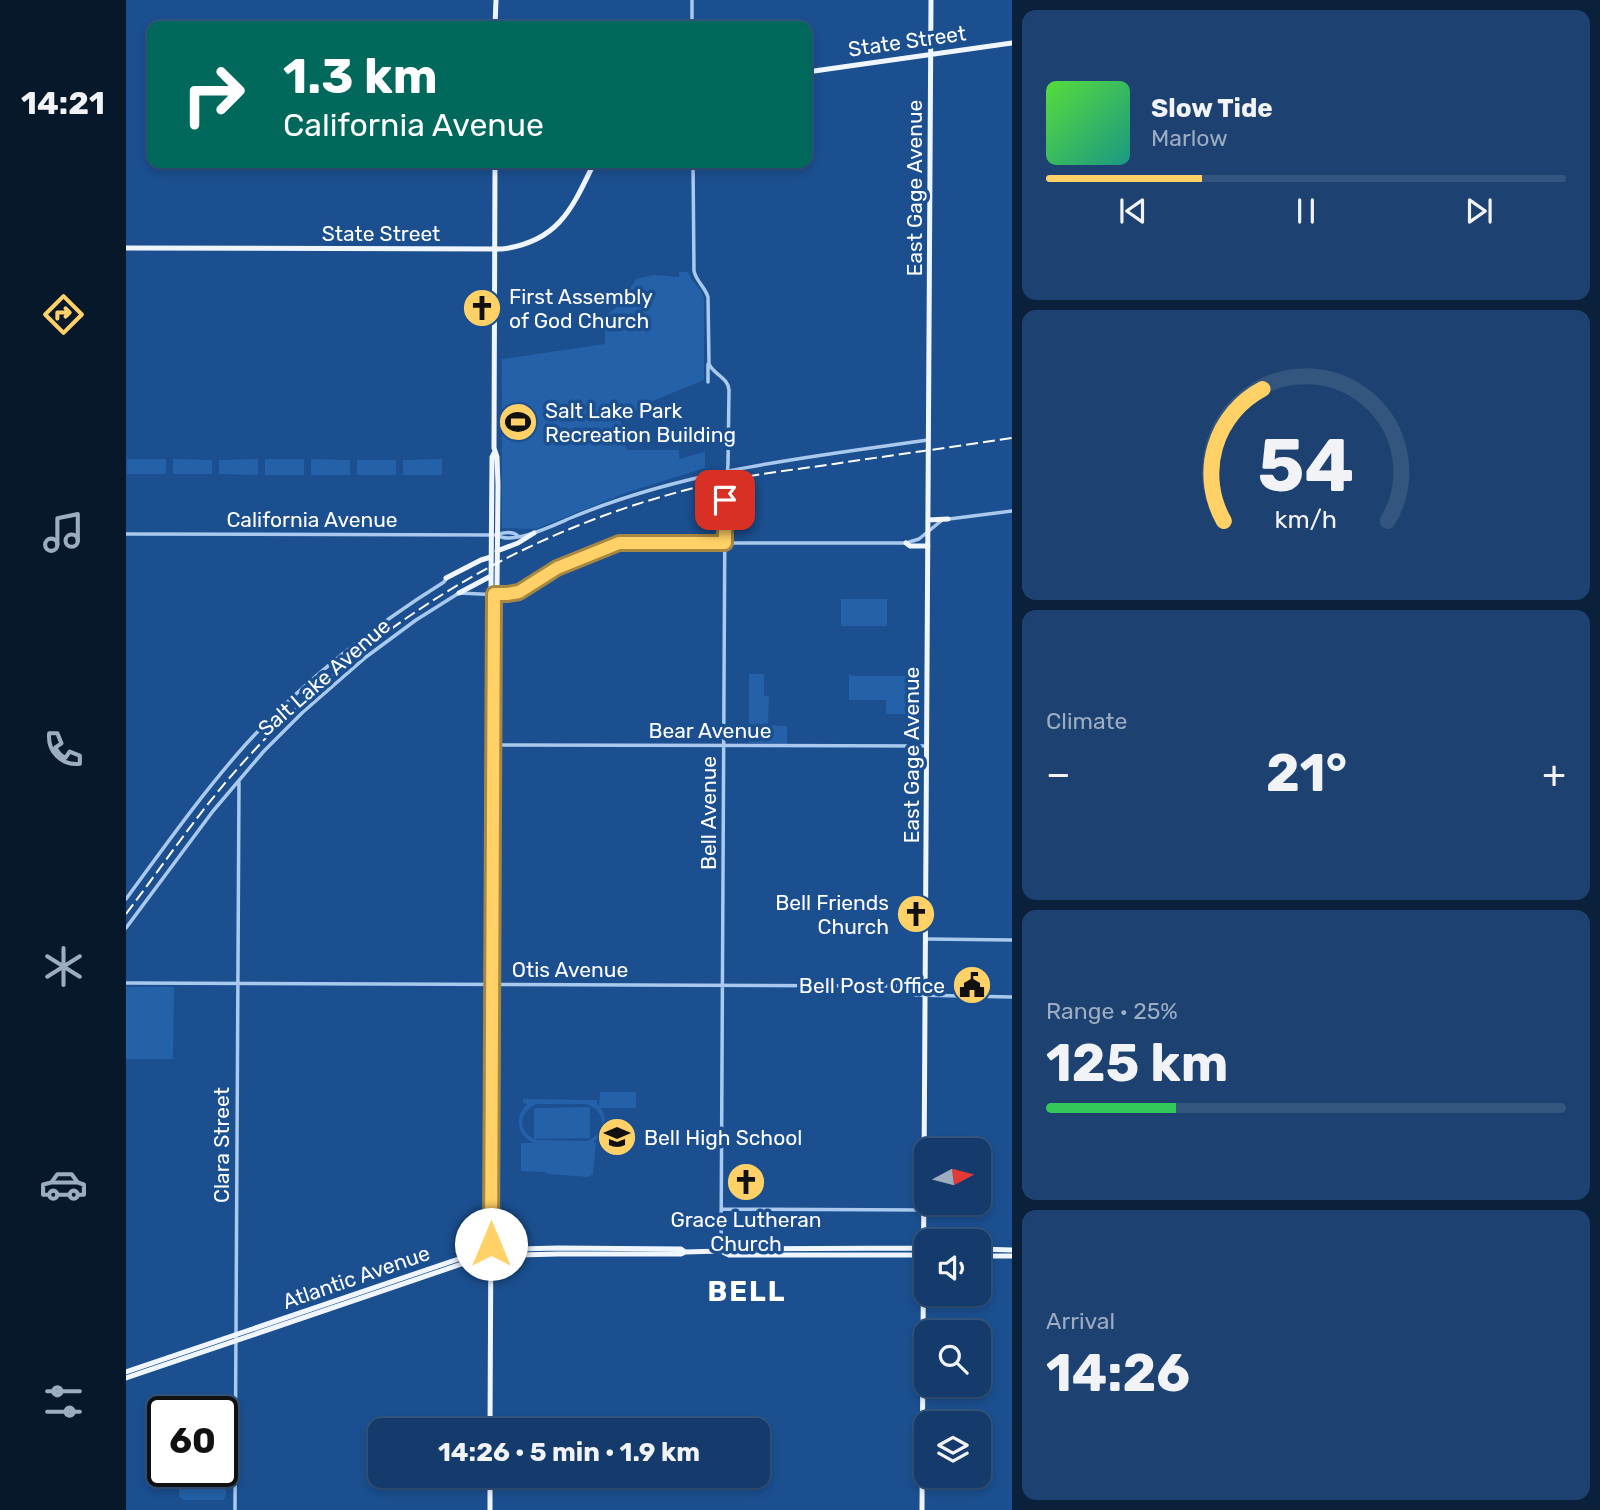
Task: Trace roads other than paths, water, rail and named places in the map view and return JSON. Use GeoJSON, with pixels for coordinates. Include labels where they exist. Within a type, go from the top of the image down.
{"type":"FeatureCollection","features":[{"type":"Feature","properties":{"kind":"main road"},"geometry":{"type":"LineString","coordinates":[[495,21],[496,0]]}},
{"type":"Feature","properties":{"kind":"main road","name":"East Gage Avenue"},"geometry":{"type":"LineString","coordinates":[[924,1138],[931,0]]}},
{"type":"Feature","properties":{"kind":"main road","name":"State Street"},"geometry":{"type":"LineString","coordinates":[[812,71],[1012,43]]}},
{"type":"Feature","properties":{"kind":"main road"},"geometry":{"type":"LineString","coordinates":[[494,594],[497,589],[492,457],[495,168]]}},
{"type":"Feature","properties":{"kind":"main road","name":"State Street"},"geometry":{"type":"LineString","coordinates":[[126,248],[513,248],[544,235],[559,223],[575,202],[592,168]]}},
{"type":"Feature","properties":{"kind":"main road"},"geometry":{"type":"LineString","coordinates":[[928,520],[948,519]]}},
{"type":"Feature","properties":{"kind":"main road"},"geometry":{"type":"LineString","coordinates":[[497,551],[534,533]]}},
{"type":"Feature","properties":{"kind":"main road"},"geometry":{"type":"LineString","coordinates":[[490,1418],[494,594],[491,588],[491,557],[494,535]]}},
{"type":"Feature","properties":{"kind":"main road"},"geometry":{"type":"LineString","coordinates":[[906,543],[910,546],[928,546]]}},
{"type":"Feature","properties":{"kind":"main road"},"geometry":{"type":"LineString","coordinates":[[446,578],[491,557]]}},
{"type":"Feature","properties":{"kind":"main road"},"geometry":{"type":"LineString","coordinates":[[459,593],[491,576]]}},
{"type":"Feature","properties":{"kind":"main road"},"geometry":{"type":"LineString","coordinates":[[898,986],[925,985]]}},
{"type":"Feature","properties":{"kind":"main road","name":"Atlantic Avenue"},"geometry":{"type":"LineString","coordinates":[[126,1372],[491,1253],[681,1254],[728,1249],[914,1252]]}},
{"type":"Feature","properties":{"kind":"main road"},"geometry":{"type":"LineString","coordinates":[[991,1249],[1012,1250]]}},
{"type":"Feature","properties":{"kind":"main road"},"geometry":{"type":"LineString","coordinates":[[811,1255],[813,1252],[825,1250]]}},
{"type":"Feature","properties":{"kind":"main road","name":"Atlantic Avenue"},"geometry":{"type":"LineString","coordinates":[[721,1251],[729,1255],[914,1252]]}},
{"type":"Feature","properties":{"kind":"main road"},"geometry":{"type":"LineString","coordinates":[[991,1256],[1012,1256]]}},
{"type":"Feature","properties":{"kind":"main road","name":"East Gage Avenue"},"geometry":{"type":"LineString","coordinates":[[922,1510],[924,1306]]}},
{"type":"Feature","properties":{"kind":"main road","name":"Atlantic Avenue"},"geometry":{"type":"LineString","coordinates":[[126,1378],[236,1338]]}},
{"type":"Feature","properties":{"kind":"main road"},"geometry":{"type":"LineString","coordinates":[[490,1488],[490,1510]]}},
{"type":"Feature","properties":{"kind":"street"},"geometry":{"type":"LineString","coordinates":[[692,0],[692,21]]}},
{"type":"Feature","properties":{"kind":"street"},"geometry":{"type":"LineString","coordinates":[[693,168],[693,267],[696,279],[708,297],[708,382]]}},
{"type":"Feature","properties":{"kind":"street","name":"Bell Avenue"},"geometry":{"type":"LineString","coordinates":[[709,362],[712,370],[727,382],[729,390],[725,543],[721,1251]]}},
{"type":"Feature","properties":{"kind":"street"},"geometry":{"type":"LineString","coordinates":[[494,535],[515,533],[518,536],[534,533],[621,500],[728,470],[928,440]]}},
{"type":"Feature","properties":{"kind":"street"},"geometry":{"type":"LineString","coordinates":[[459,593],[519,592],[557,568],[619,543],[906,543],[919,539],[948,519],[1012,511]]}},
{"type":"Feature","properties":{"kind":"street","name":"California Avenue"},"geometry":{"type":"LineString","coordinates":[[126,534],[494,535]]}},
{"type":"Feature","properties":{"kind":"street","name":"Salt Lake Avenue"},"geometry":{"type":"LineString","coordinates":[[126,899],[215,781],[276,713],[347,649],[446,578]]}},
{"type":"Feature","properties":{"kind":"street","name":"Salt Lake Avenue"},"geometry":{"type":"LineString","coordinates":[[126,928],[213,811],[264,751],[338,681],[416,620],[459,593]]}},
{"type":"Feature","properties":{"kind":"street","name":"Bear Avenue"},"geometry":{"type":"LineString","coordinates":[[493,745],[927,746]]}},
{"type":"Feature","properties":{"kind":"street","name":"Clara Street"},"geometry":{"type":"LineString","coordinates":[[235,1510],[239,780]]}},
{"type":"Feature","properties":{"kind":"street"},"geometry":{"type":"LineString","coordinates":[[925,939],[1012,940]]}},
{"type":"Feature","properties":{"kind":"street","name":"Otis Avenue"},"geometry":{"type":"LineString","coordinates":[[126,983],[898,986],[910,993],[925,996],[1012,997]]}},
{"type":"Feature","properties":{"kind":"street"},"geometry":{"type":"LineString","coordinates":[[721,1209],[914,1210]]}},
{"type":"Feature","properties":{"kind":"railway"},"geometry":{"type":"LineString","coordinates":[[126,914],[224,785],[290,714],[344,666],[401,622],[461,583],[524,550],[589,521],[658,498],[755,475],[1012,438]]}},
{"type":"Feature","properties":{"kind":"place","name":"First Assembly of God Church"},"geometry":{"type":"Point","coordinates":[482,308]}},
{"type":"Feature","properties":{"kind":"place","name":"Salt Lake Park Recreation Building"},"geometry":{"type":"Point","coordinates":[518,422]}},
{"type":"Feature","properties":{"kind":"place","name":"Bell Friends Church"},"geometry":{"type":"Point","coordinates":[916,914]}},
{"type":"Feature","properties":{"kind":"place","name":"Bell Post Office"},"geometry":{"type":"Point","coordinates":[972,985]}},
{"type":"Feature","properties":{"kind":"place","name":"Bell High School"},"geometry":{"type":"Point","coordinates":[617,1137]}},
{"type":"Feature","properties":{"kind":"place","name":"Grace Lutheran Church"},"geometry":{"type":"Point","coordinates":[746,1182]}},
{"type":"Feature","properties":{"kind":"district","name":"BELL"},"geometry":{"type":"Point","coordinates":[747,1291]}}]}
